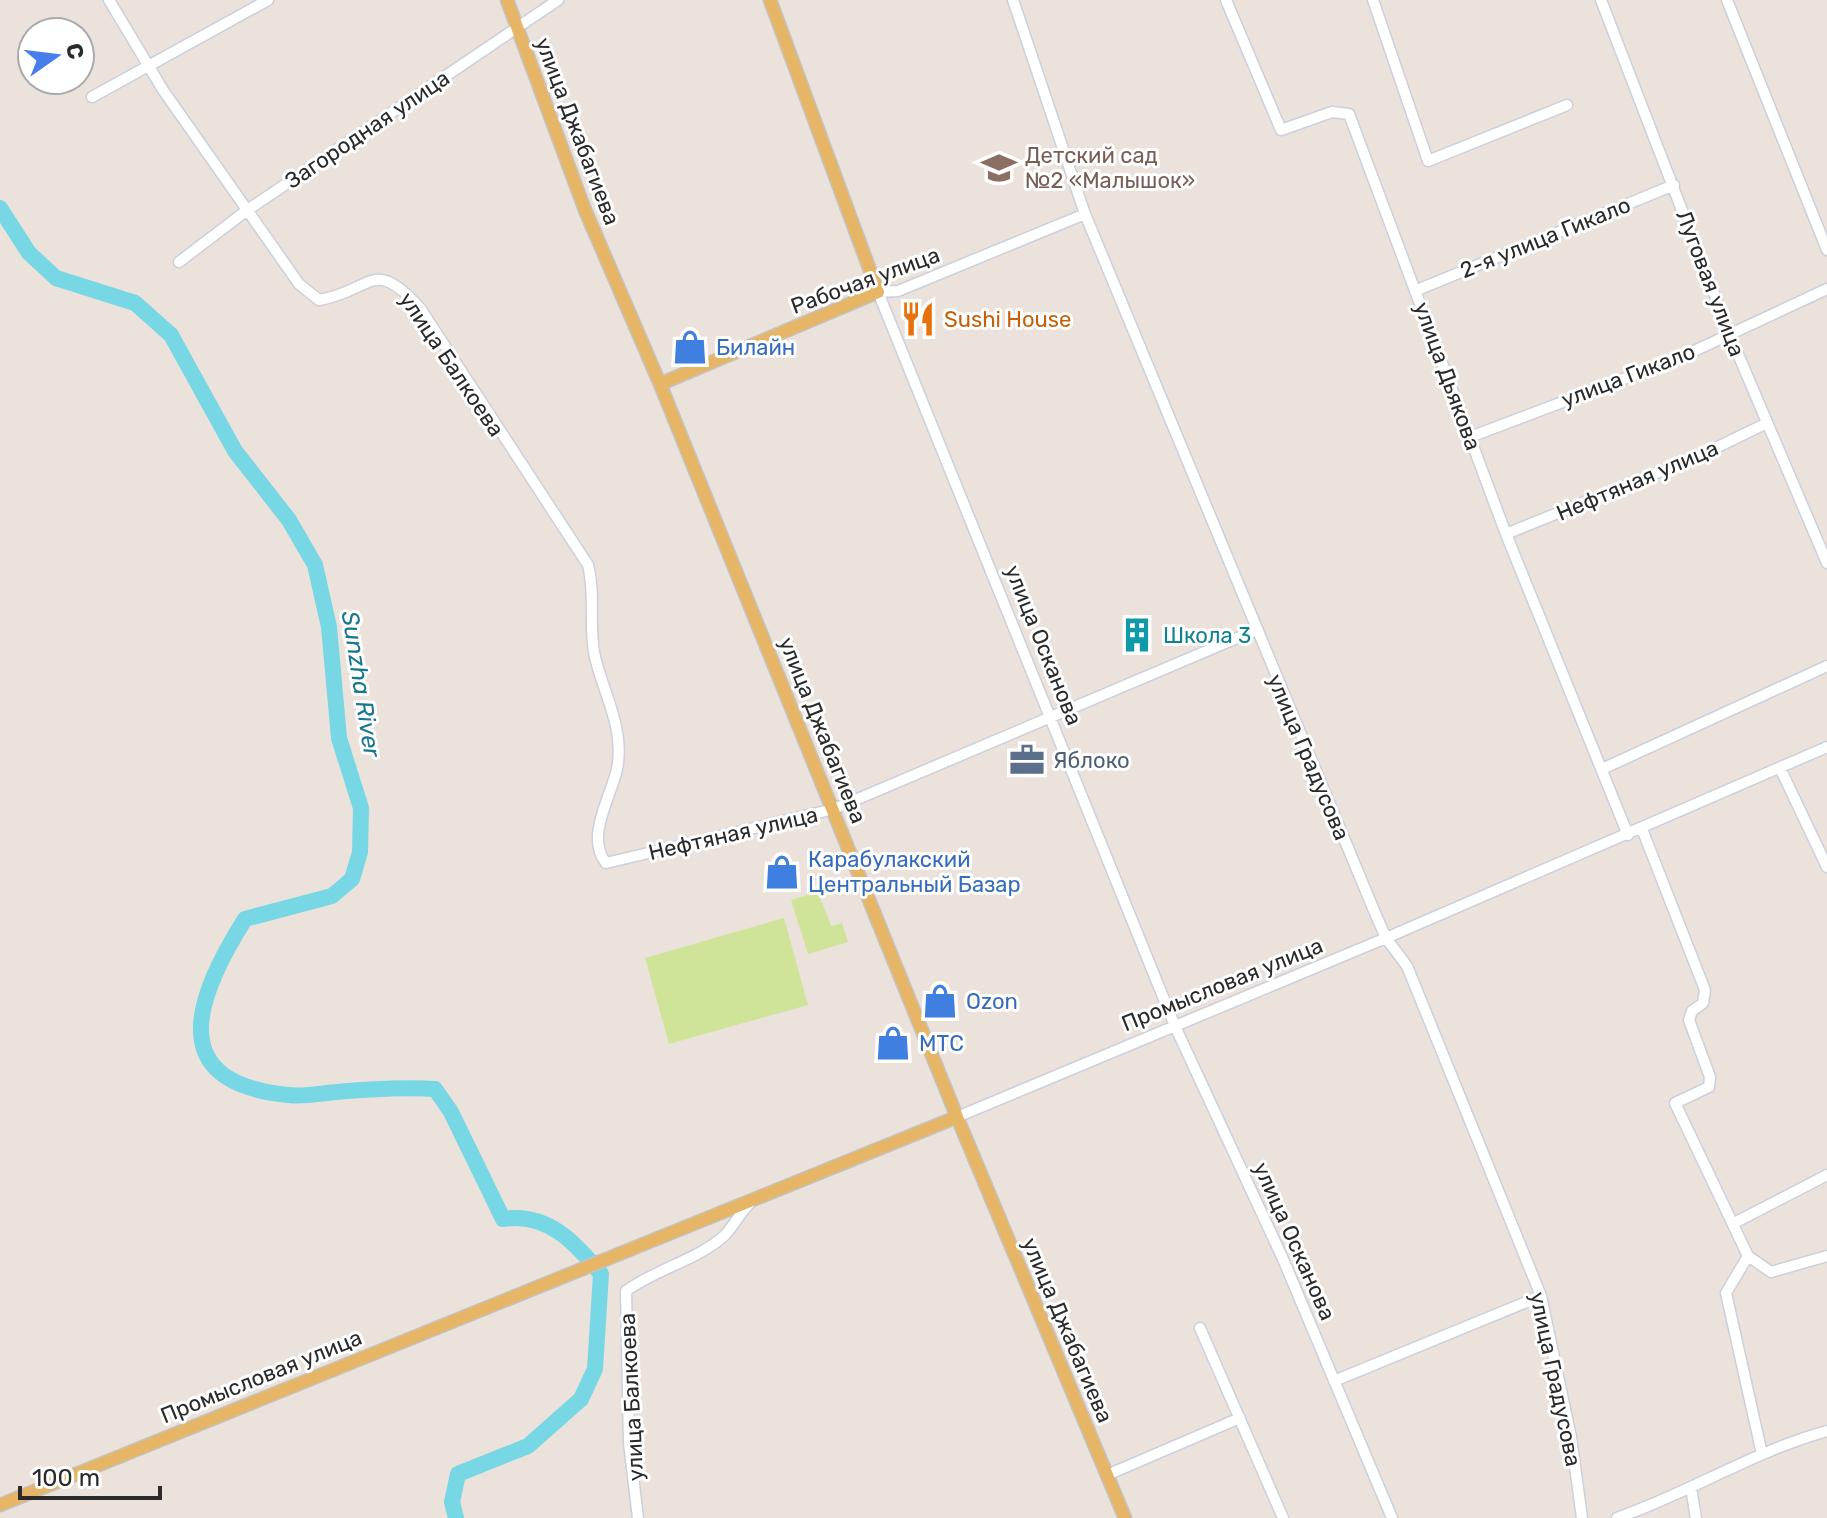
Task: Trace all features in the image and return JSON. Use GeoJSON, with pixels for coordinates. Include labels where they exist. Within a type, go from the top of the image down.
{"type":"FeatureCollection","features":[{"type":"Feature","properties":{"kind":"main road","name":"улица Джабагиева"},"geometry":{"type":"LineString","coordinates":[[507,0],[585,210],[660,384],[957,1117],[1125,1518]]}},
{"type":"Feature","properties":{"kind":"main road","name":"улица Осканова"},"geometry":{"type":"LineString","coordinates":[[770,0],[878,292]]}},
{"type":"Feature","properties":{"kind":"main road","name":"Рабочая улица"},"geometry":{"type":"LineString","coordinates":[[660,384],[878,292]]}},
{"type":"Feature","properties":{"kind":"main road","name":"Промысловая улица"},"geometry":{"type":"LineString","coordinates":[[0,1505],[957,1117]]}},
{"type":"Feature","properties":{"kind":"street","name":"улица Балкоева"},"geometry":{"type":"LineString","coordinates":[[109,0],[246,211],[299,284],[319,300],[344,296],[368,280],[381,277],[398,284],[420,308],[588,565],[593,583],[594,654],[619,735],[617,770],[605,803],[598,845],[606,863]]}},
{"type":"Feature","properties":{"kind":"street"},"geometry":{"type":"LineString","coordinates":[[92,97],[268,0]]}},
{"type":"Feature","properties":{"kind":"street","name":"Загородная улица"},"geometry":{"type":"LineString","coordinates":[[179,262],[246,211],[558,0]]}},
{"type":"Feature","properties":{"kind":"street","name":"улица Градусова"},"geometry":{"type":"LineString","coordinates":[[1013,0],[1085,214],[1386,938],[1407,966],[1541,1296],[1571,1437],[1582,1518]]}},
{"type":"Feature","properties":{"kind":"street","name":"улица Дьякова"},"geometry":{"type":"LineString","coordinates":[[1226,0],[1281,130],[1332,112],[1349,114],[1506,534],[1628,835]]}},
{"type":"Feature","properties":{"kind":"street"},"geometry":{"type":"LineString","coordinates":[[1373,0],[1428,161],[1567,105]]}},
{"type":"Feature","properties":{"kind":"street","name":"Луговая улица"},"geometry":{"type":"LineString","coordinates":[[1601,0],[1767,423],[1827,563]]}},
{"type":"Feature","properties":{"kind":"street"},"geometry":{"type":"LineString","coordinates":[[1727,0],[1827,250]]}},
{"type":"Feature","properties":{"kind":"street","name":"2-я улица Гикало"},"geometry":{"type":"LineString","coordinates":[[1417,290],[1674,185]]}},
{"type":"Feature","properties":{"kind":"street","name":"Рабочая улица"},"geometry":{"type":"LineString","coordinates":[[878,292],[898,291],[1085,214]]}},
{"type":"Feature","properties":{"kind":"street","name":"улица Гикало"},"geometry":{"type":"LineString","coordinates":[[1470,437],[1679,358],[1827,289]]}},
{"type":"Feature","properties":{"kind":"street","name":"улица Осканова"},"geometry":{"type":"LineString","coordinates":[[878,292],[1053,717],[1174,1024],[1283,1259],[1392,1518]]}},
{"type":"Feature","properties":{"kind":"street","name":"Нефтяная улица"},"geometry":{"type":"LineString","coordinates":[[1506,534],[1701,455],[1767,423]]}},
{"type":"Feature","properties":{"kind":"street","name":"Нефтяная улица"},"geometry":{"type":"LineString","coordinates":[[606,863],[834,809],[1256,630]]}},
{"type":"Feature","properties":{"kind":"street"},"geometry":{"type":"LineString","coordinates":[[1602,769],[1827,666]]}},
{"type":"Feature","properties":{"kind":"street","name":"Промысловая улица"},"geometry":{"type":"LineString","coordinates":[[957,1117],[1386,938],[1827,747]]}},
{"type":"Feature","properties":{"kind":"street"},"geometry":{"type":"LineString","coordinates":[[1780,768],[1827,867]]}},
{"type":"Feature","properties":{"kind":"street"},"geometry":{"type":"LineString","coordinates":[[1642,829],[1705,990],[1703,1003],[1692,1011],[1689,1020],[1710,1077],[1709,1087],[1675,1103],[1748,1256],[1771,1272],[1827,1256]]}},
{"type":"Feature","properties":{"kind":"street"},"geometry":{"type":"LineString","coordinates":[[1734,1223],[1827,1175]]}},
{"type":"Feature","properties":{"kind":"street","name":"улица Балкоева"},"geometry":{"type":"LineString","coordinates":[[638,1518],[629,1443],[626,1291],[726,1234],[736,1216],[752,1201]]}},
{"type":"Feature","properties":{"kind":"street"},"geometry":{"type":"LineString","coordinates":[[1748,1256],[1726,1293],[1762,1454]]}},
{"type":"Feature","properties":{"kind":"street"},"geometry":{"type":"LineString","coordinates":[[1334,1381],[1541,1296]]}},
{"type":"Feature","properties":{"kind":"street"},"geometry":{"type":"LineString","coordinates":[[1200,1328],[1228,1399],[1240,1418],[1283,1518]]}},
{"type":"Feature","properties":{"kind":"street"},"geometry":{"type":"LineString","coordinates":[[1107,1475],[1240,1418]]}},
{"type":"Feature","properties":{"kind":"street"},"geometry":{"type":"LineString","coordinates":[[1617,1518],[1691,1488],[1762,1454],[1827,1431]]}},
{"type":"Feature","properties":{"kind":"street"},"geometry":{"type":"LineString","coordinates":[[1691,1488],[1696,1518]]}},
{"type":"Feature","properties":{"kind":"green space"},"geometry":{"type":"Polygon","coordinates":[[[818,892],[831,926],[842,923],[848,942],[808,954],[791,900],[818,892]]]}},
{"type":"Feature","properties":{"kind":"green space"},"geometry":{"type":"Polygon","coordinates":[[[784,918],[808,1005],[669,1044],[645,958],[784,918]]]}},
{"type":"Feature","properties":{"kind":"waterway","name":"Sunzha River"},"geometry":{"type":"LineString","coordinates":[[0,208],[29,253],[56,278],[135,303],[171,335],[235,451],[289,520],[315,565],[329,627],[339,738],[361,808],[360,852],[352,879],[332,896],[245,919],[213,978],[204,1006],[201,1032],[206,1055],[222,1073],[249,1087],[289,1095],[435,1089],[451,1112],[503,1219],[533,1220],[559,1232],[601,1274],[595,1369],[581,1399],[528,1446],[458,1474],[452,1502],[456,1518]]}},
{"type":"Feature","properties":{"kind":"place","name":"Детский сад №2 «Малышок»"},"geometry":{"type":"Point","coordinates":[999,168]}},
{"type":"Feature","properties":{"kind":"place","name":"Sushi House"},"geometry":{"type":"Point","coordinates":[918,319]}},
{"type":"Feature","properties":{"kind":"place","name":"Билайн"},"geometry":{"type":"Point","coordinates":[690,347]}},
{"type":"Feature","properties":{"kind":"place","name":"Школа 3"},"geometry":{"type":"Point","coordinates":[1137,635]}},
{"type":"Feature","properties":{"kind":"place","name":"Яблоко"},"geometry":{"type":"Point","coordinates":[1027,760]}},
{"type":"Feature","properties":{"kind":"place","name":"Карабулакский Центральный Базар"},"geometry":{"type":"Point","coordinates":[782,872]}},
{"type":"Feature","properties":{"kind":"place","name":"Ozon"},"geometry":{"type":"Point","coordinates":[940,1001]}},
{"type":"Feature","properties":{"kind":"place","name":"МТС"},"geometry":{"type":"Point","coordinates":[893,1043]}}]}
